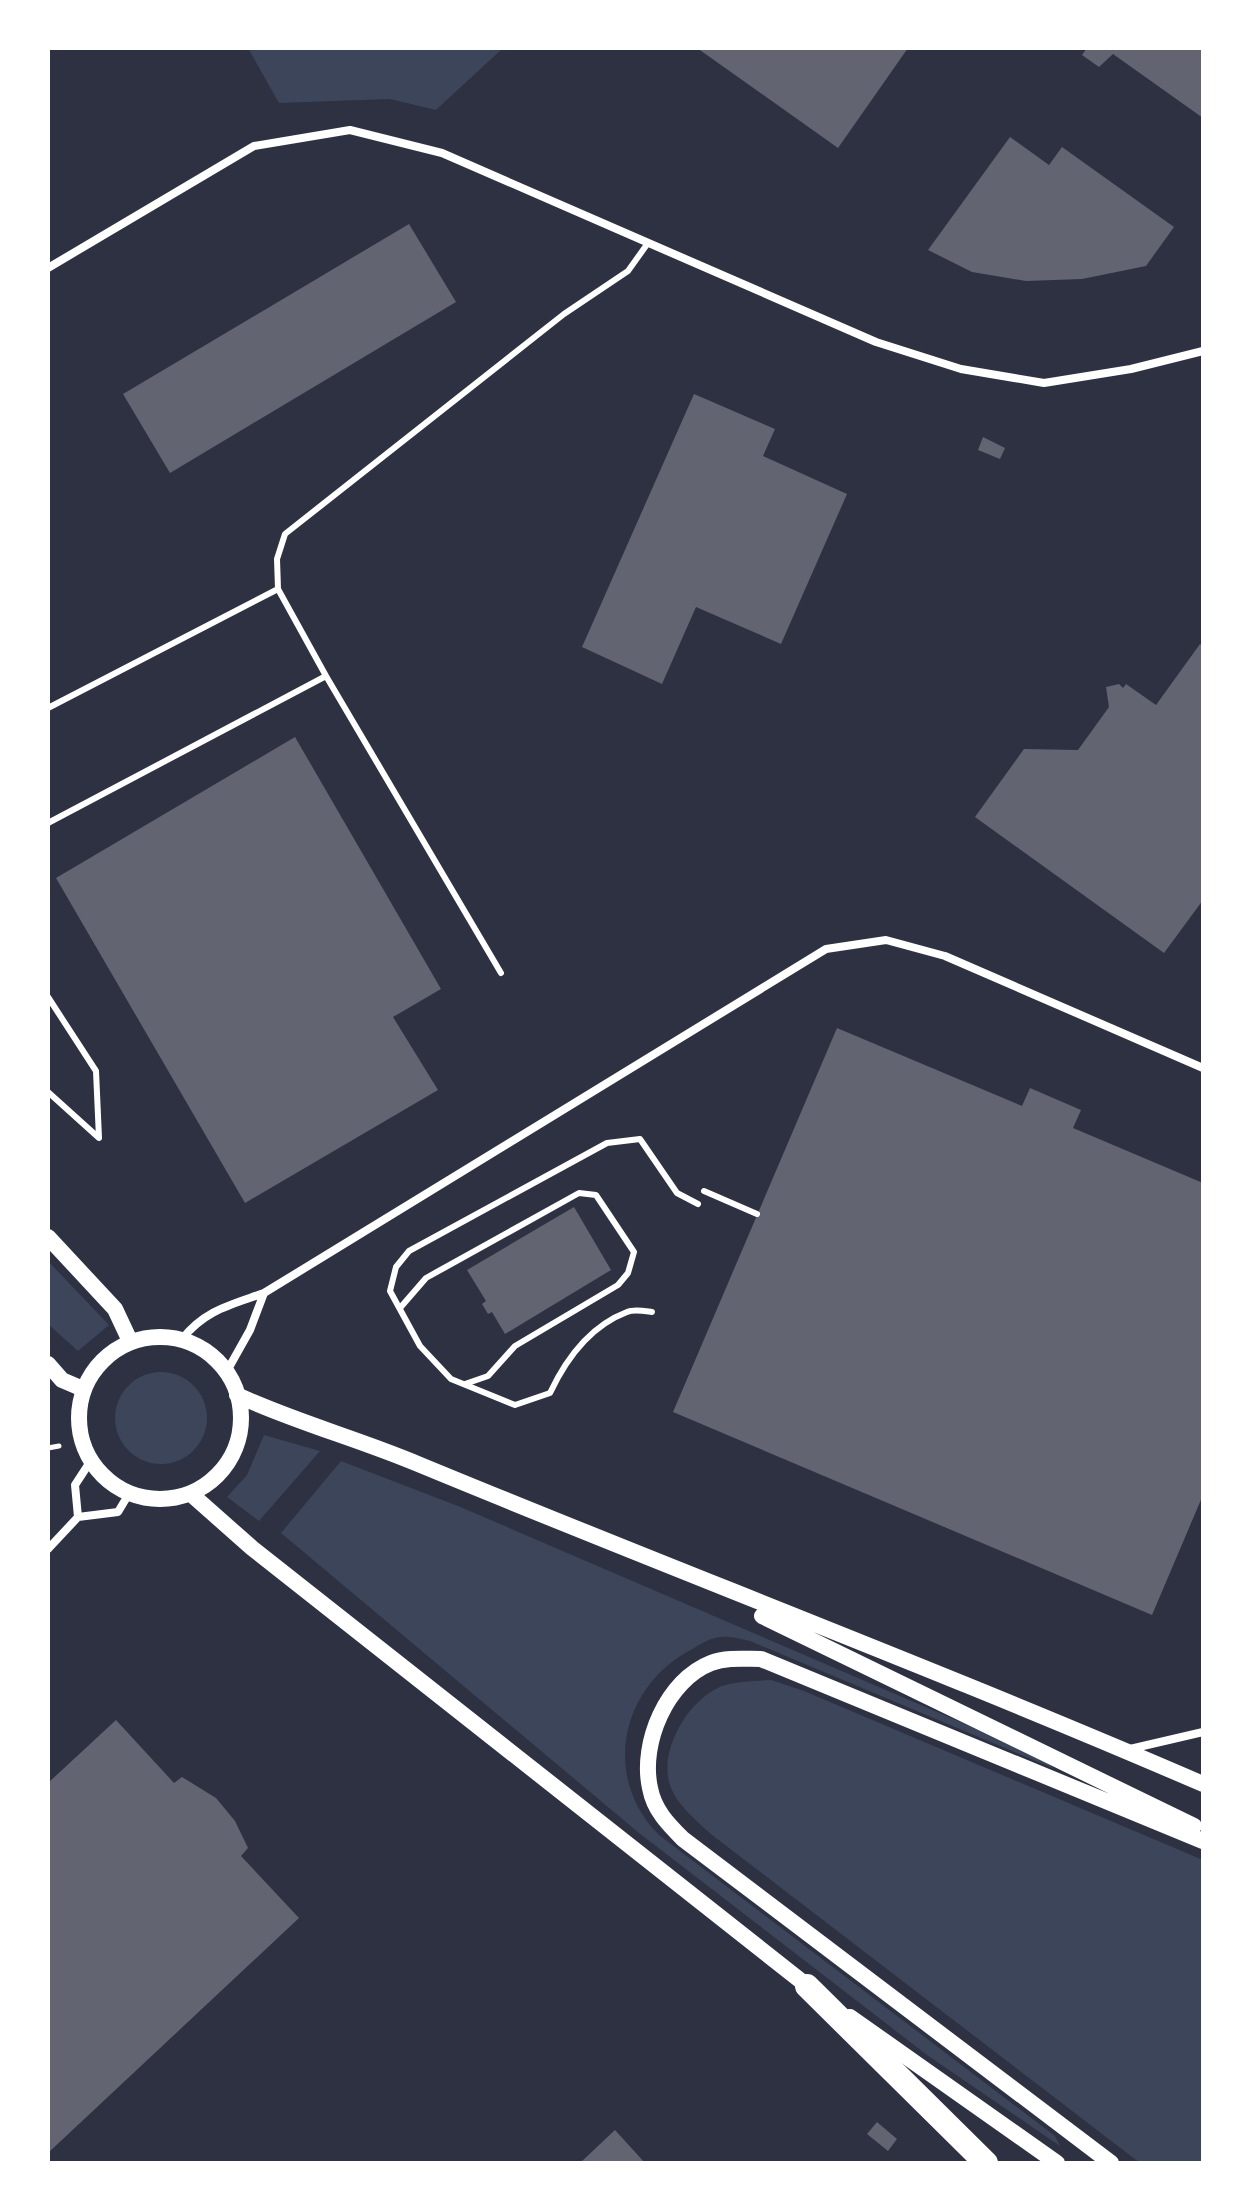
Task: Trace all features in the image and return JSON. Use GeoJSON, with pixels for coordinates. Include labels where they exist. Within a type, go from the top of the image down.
{"type":"FeatureCollection","features":[{"type":"Feature","properties":{"kind":"highway"},"geometry":{"type":"LineString","coordinates":[[807,1986],[986,2163]]}},
{"type":"Feature","properties":{"kind":"main road"},"geometry":{"type":"LineString","coordinates":[[48,1237],[115,1309],[130,1341]]}},
{"type":"Feature","properties":{"kind":"main road"},"geometry":{"type":"LineString","coordinates":[[154,1336],[182,1339],[208,1351],[227,1371],[242,1415],[241,1431],[231,1458],[215,1478],[191,1494],[146,1499],[110,1483],[90,1462],[79,1435],[77,1417],[83,1389],[106,1356],[130,1341],[154,1336]]}},
{"type":"Feature","properties":{"kind":"main road"},"geometry":{"type":"LineString","coordinates":[[48,1364],[62,1380],[83,1389]]}},
{"type":"Feature","properties":{"kind":"main road"},"geometry":{"type":"LineString","coordinates":[[237,1395],[265,1408],[369,1444],[1203,1784]]}},
{"type":"Feature","properties":{"kind":"main road"},"geometry":{"type":"LineString","coordinates":[[191,1494],[252,1548],[807,1986],[1057,2163]]}},
{"type":"Feature","properties":{"kind":"main road"},"geometry":{"type":"LineString","coordinates":[[644,1558],[1203,1831]]}},
{"type":"Feature","properties":{"kind":"main road"},"geometry":{"type":"LineString","coordinates":[[1111,2163],[683,1839],[661,1817],[650,1789],[648,1760],[654,1735],[661,1714],[676,1689],[691,1674],[711,1663],[733,1658],[761,1659],[1203,1841]]}},
{"type":"Feature","properties":{"kind":"street"},"geometry":{"type":"LineString","coordinates":[[48,268],[254,146],[350,130],[442,153],[876,342],[961,369],[1044,383],[1131,369],[1203,351]]}},
{"type":"Feature","properties":{"kind":"street"},"geometry":{"type":"LineString","coordinates":[[182,1339],[197,1321],[218,1309],[264,1293],[826,949],[886,940],[945,956],[1203,1068]]}},
{"type":"Feature","properties":{"kind":"street"},"geometry":{"type":"LineString","coordinates":[[227,1371],[250,1330],[264,1293]]}},
{"type":"Feature","properties":{"kind":"street"},"geometry":{"type":"LineString","coordinates":[[78,1517],[75,1485],[90,1462]]}},
{"type":"Feature","properties":{"kind":"street"},"geometry":{"type":"LineString","coordinates":[[48,1549],[78,1517],[118,1512],[130,1492]]}},
{"type":"Feature","properties":{"kind":"street"},"geometry":{"type":"LineString","coordinates":[[1125,1750],[1203,1732]]}},
{"type":"Feature","properties":{"kind":"lane"},"geometry":{"type":"LineString","coordinates":[[501,973],[278,589],[277,559],[285,534],[564,314],[628,271],[648,243]]}},
{"type":"Feature","properties":{"kind":"lane"},"geometry":{"type":"LineString","coordinates":[[48,708],[278,589]]}},
{"type":"Feature","properties":{"kind":"lane"},"geometry":{"type":"LineString","coordinates":[[48,823],[326,676]]}},
{"type":"Feature","properties":{"kind":"lane"},"geometry":{"type":"LineString","coordinates":[[48,997],[96,1071],[99,1138],[48,1092]]}},
{"type":"Feature","properties":{"kind":"lane"},"geometry":{"type":"LineString","coordinates":[[652,1312],[629,1310],[595,1330],[563,1365],[550,1393],[515,1405],[451,1379],[420,1346],[390,1291],[396,1267],[409,1251],[607,1143],[640,1139],[677,1193],[698,1204]]}},
{"type":"Feature","properties":{"kind":"lane"},"geometry":{"type":"LineString","coordinates":[[704,1191],[757,1214]]}},
{"type":"Feature","properties":{"kind":"lane"},"geometry":{"type":"LineString","coordinates":[[400,1308],[426,1278],[579,1193],[596,1195],[634,1252],[628,1273],[618,1285],[515,1346],[488,1376],[465,1384]]}},
{"type":"Feature","properties":{"kind":"path"},"geometry":{"type":"LineString","coordinates":[[48,1448],[59,1446]]}},
{"type":"Feature","properties":{"kind":"shaded area"},"geometry":{"type":"Polygon","coordinates":[[[248,48],[503,48],[436,110],[390,99],[279,103],[248,48]]]}},
{"type":"Feature","properties":{"kind":"shaded area"},"geometry":{"type":"Polygon","coordinates":[[[48,1261],[109,1325],[78,1351],[48,1324],[48,1261]]]}},
{"type":"Feature","properties":{"kind":"shaded area"},"geometry":{"type":"Polygon","coordinates":[[[152,1372],[170,1372],[187,1379],[200,1392],[207,1418],[200,1444],[187,1457],[170,1464],[152,1464],[135,1457],[122,1444],[115,1427],[115,1409],[122,1392],[135,1379],[152,1372]]]}},
{"type":"Feature","properties":{"kind":"shaded area"},"geometry":{"type":"Polygon","coordinates":[[[264,1435],[320,1451],[259,1521],[227,1497],[247,1475],[264,1435]]]}},
{"type":"Feature","properties":{"kind":"shaded area"},"geometry":{"type":"Polygon","coordinates":[[[341,1461],[458,1506],[1035,1754],[1055,1769],[750,1641],[730,1637],[710,1639],[664,1669],[646,1689],[633,1712],[626,1737],[625,1763],[630,1788],[641,1813],[659,1835],[1055,2136],[1060,2146],[927,2055],[639,1833],[281,1533],[341,1461]]]}},
{"type":"Feature","properties":{"kind":"shaded area"},"geometry":{"type":"Polygon","coordinates":[[[771,1680],[804,1691],[1203,1860],[1203,2163],[1140,2163],[712,1835],[687,1811],[672,1790],[667,1769],[673,1740],[688,1713],[710,1692],[722,1686],[771,1680]]]}},
{"type":"Feature","properties":{"kind":"building"},"geometry":{"type":"Polygon","coordinates":[[[697,48],[908,48],[838,148],[697,48]]]}},
{"type":"Feature","properties":{"kind":"building"},"geometry":{"type":"Polygon","coordinates":[[[1087,48],[1203,48],[1203,118],[1113,54],[1099,67],[1082,55],[1087,48]]]}},
{"type":"Feature","properties":{"kind":"building"},"geometry":{"type":"Polygon","coordinates":[[[1010,137],[1049,165],[1062,147],[1174,227],[1146,266],[1082,279],[1026,281],[972,272],[928,250],[1010,137]]]}},
{"type":"Feature","properties":{"kind":"building"},"geometry":{"type":"Polygon","coordinates":[[[409,224],[456,302],[170,473],[123,394],[409,224]]]}},
{"type":"Feature","properties":{"kind":"building"},"geometry":{"type":"Polygon","coordinates":[[[694,394],[775,429],[763,456],[847,494],[781,644],[696,607],[662,684],[582,647],[694,394]]]}},
{"type":"Feature","properties":{"kind":"building"},"geometry":{"type":"Polygon","coordinates":[[[983,437],[1005,448],[1000,459],[978,450],[983,437]]]}},
{"type":"Feature","properties":{"kind":"building"},"geometry":{"type":"Polygon","coordinates":[[[1200,644],[1203,646],[1203,900],[1164,953],[975,817],[1024,749],[1078,750],[1109,707],[1106,687],[1119,684],[1123,688],[1126,684],[1156,705],[1200,644]]]}},
{"type":"Feature","properties":{"kind":"building"},"geometry":{"type":"Polygon","coordinates":[[[295,737],[441,989],[393,1017],[438,1090],[245,1203],[56,878],[295,737]]]}},
{"type":"Feature","properties":{"kind":"building"},"geometry":{"type":"Polygon","coordinates":[[[837,1028],[1022,1106],[1030,1088],[1081,1110],[1073,1128],[1203,1183],[1203,1495],[1152,1615],[673,1412],[837,1028]]]}},
{"type":"Feature","properties":{"kind":"building"},"geometry":{"type":"Polygon","coordinates":[[[574,1207],[611,1270],[505,1334],[492,1312],[488,1314],[482,1304],[486,1301],[467,1270],[574,1207]]]}},
{"type":"Feature","properties":{"kind":"building"},"geometry":{"type":"Polygon","coordinates":[[[116,1720],[174,1783],[182,1777],[216,1798],[235,1821],[248,1848],[241,1856],[299,1918],[48,2153],[48,1783],[116,1720]]]}},
{"type":"Feature","properties":{"kind":"building"},"geometry":{"type":"Polygon","coordinates":[[[877,2122],[897,2139],[888,2151],[867,2134],[877,2122]]]}},
{"type":"Feature","properties":{"kind":"building"},"geometry":{"type":"Polygon","coordinates":[[[615,2130],[645,2163],[580,2163],[615,2130]]]}}]}
